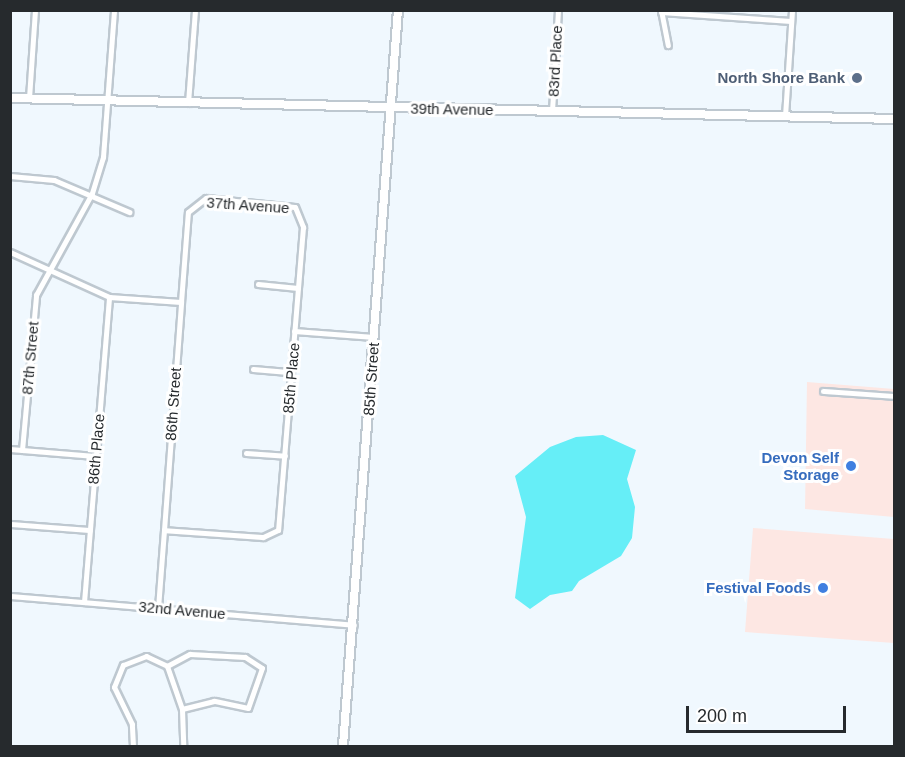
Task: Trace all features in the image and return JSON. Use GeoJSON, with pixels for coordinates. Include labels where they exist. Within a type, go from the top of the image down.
{"type":"FeatureCollection","features":[{"type":"Feature","properties":{"kind":"main road","name":"85th Street"},"geometry":{"type":"LineString","coordinates":[[344,747],[398,10]]}},
{"type":"Feature","properties":{"kind":"main road","name":"39th Avenue"},"geometry":{"type":"LineString","coordinates":[[10,98],[894,119]]}},
{"type":"Feature","properties":{"kind":"street"},"geometry":{"type":"LineString","coordinates":[[29,98],[35,10]]}},
{"type":"Feature","properties":{"kind":"street"},"geometry":{"type":"LineString","coordinates":[[108,101],[114,10]]}},
{"type":"Feature","properties":{"kind":"street"},"geometry":{"type":"LineString","coordinates":[[188,103],[195,10]]}},
{"type":"Feature","properties":{"kind":"street","name":"83rd Place"},"geometry":{"type":"LineString","coordinates":[[552,111],[558,10]]}},
{"type":"Feature","properties":{"kind":"street"},"geometry":{"type":"LineString","coordinates":[[785,116],[792,10]]}},
{"type":"Feature","properties":{"kind":"street"},"geometry":{"type":"LineString","coordinates":[[668,45],[661,11],[791,21]]}},
{"type":"Feature","properties":{"kind":"street","name":"87th Street"},"geometry":{"type":"LineString","coordinates":[[22,450],[36,295],[48,269],[92,193],[103,157],[108,101]]}},
{"type":"Feature","properties":{"kind":"street"},"geometry":{"type":"LineString","coordinates":[[10,176],[54,180],[92,193],[129,212]]}},
{"type":"Feature","properties":{"kind":"street","name":"37th Avenue"},"geometry":{"type":"LineString","coordinates":[[195,202],[230,200],[299,211]]}},
{"type":"Feature","properties":{"kind":"street","name":"86th Street"},"geometry":{"type":"LineString","coordinates":[[158,608],[188,212],[195,202]]}},
{"type":"Feature","properties":{"kind":"street","name":"85th Place"},"geometry":{"type":"LineString","coordinates":[[164,530],[263,537],[278,530],[298,288],[299,211]]}},
{"type":"Feature","properties":{"kind":"street"},"geometry":{"type":"LineString","coordinates":[[10,252],[110,297],[181,302]]}},
{"type":"Feature","properties":{"kind":"street"},"geometry":{"type":"LineString","coordinates":[[258,284],[298,288]]}},
{"type":"Feature","properties":{"kind":"street","name":"86th Place"},"geometry":{"type":"LineString","coordinates":[[84,602],[110,297]]}},
{"type":"Feature","properties":{"kind":"street"},"geometry":{"type":"LineString","coordinates":[[294,331],[374,337]]}},
{"type":"Feature","properties":{"kind":"street"},"geometry":{"type":"LineString","coordinates":[[253,369],[291,372]]}},
{"type":"Feature","properties":{"kind":"street"},"geometry":{"type":"LineString","coordinates":[[823,392],[894,396]]}},
{"type":"Feature","properties":{"kind":"street"},"geometry":{"type":"LineString","coordinates":[[10,449],[95,456]]}},
{"type":"Feature","properties":{"kind":"street"},"geometry":{"type":"LineString","coordinates":[[246,453],[285,456]]}},
{"type":"Feature","properties":{"kind":"street"},"geometry":{"type":"LineString","coordinates":[[10,524],[90,530]]}},
{"type":"Feature","properties":{"kind":"street","name":"32nd Avenue"},"geometry":{"type":"LineString","coordinates":[[10,596],[354,625]]}},
{"type":"Feature","properties":{"kind":"street"},"geometry":{"type":"LineString","coordinates":[[167,666],[190,654],[245,657],[262,668],[248,708],[214,701],[182,709]]}},
{"type":"Feature","properties":{"kind":"street"},"geometry":{"type":"LineString","coordinates":[[133,747],[132,724],[114,687],[123,664],[146,656],[167,666],[182,709],[183,747]]}},
{"type":"Feature","properties":{"kind":"shaded area"},"geometry":{"type":"Polygon","coordinates":[[[807,382],[894,389],[894,517],[805,509],[807,382]]]}},
{"type":"Feature","properties":{"kind":"shaded area"},"geometry":{"type":"Polygon","coordinates":[[[753,528],[894,539],[894,643],[745,632],[753,528]]]}},
{"type":"Feature","properties":{"kind":"water"},"geometry":{"type":"Polygon","coordinates":[[[603,435],[636,450],[627,479],[635,507],[632,538],[621,556],[579,581],[572,591],[550,595],[530,609],[515,598],[526,517],[515,476],[550,447],[576,437],[603,435]]]}},
{"type":"Feature","properties":{"kind":"place","name":"North Shore Bank"},"geometry":{"type":"Point","coordinates":[857,78]}},
{"type":"Feature","properties":{"kind":"place","name":"Devon Self Storage"},"geometry":{"type":"Point","coordinates":[851,466]}},
{"type":"Feature","properties":{"kind":"place","name":"Festival Foods"},"geometry":{"type":"Point","coordinates":[823,588]}}]}
